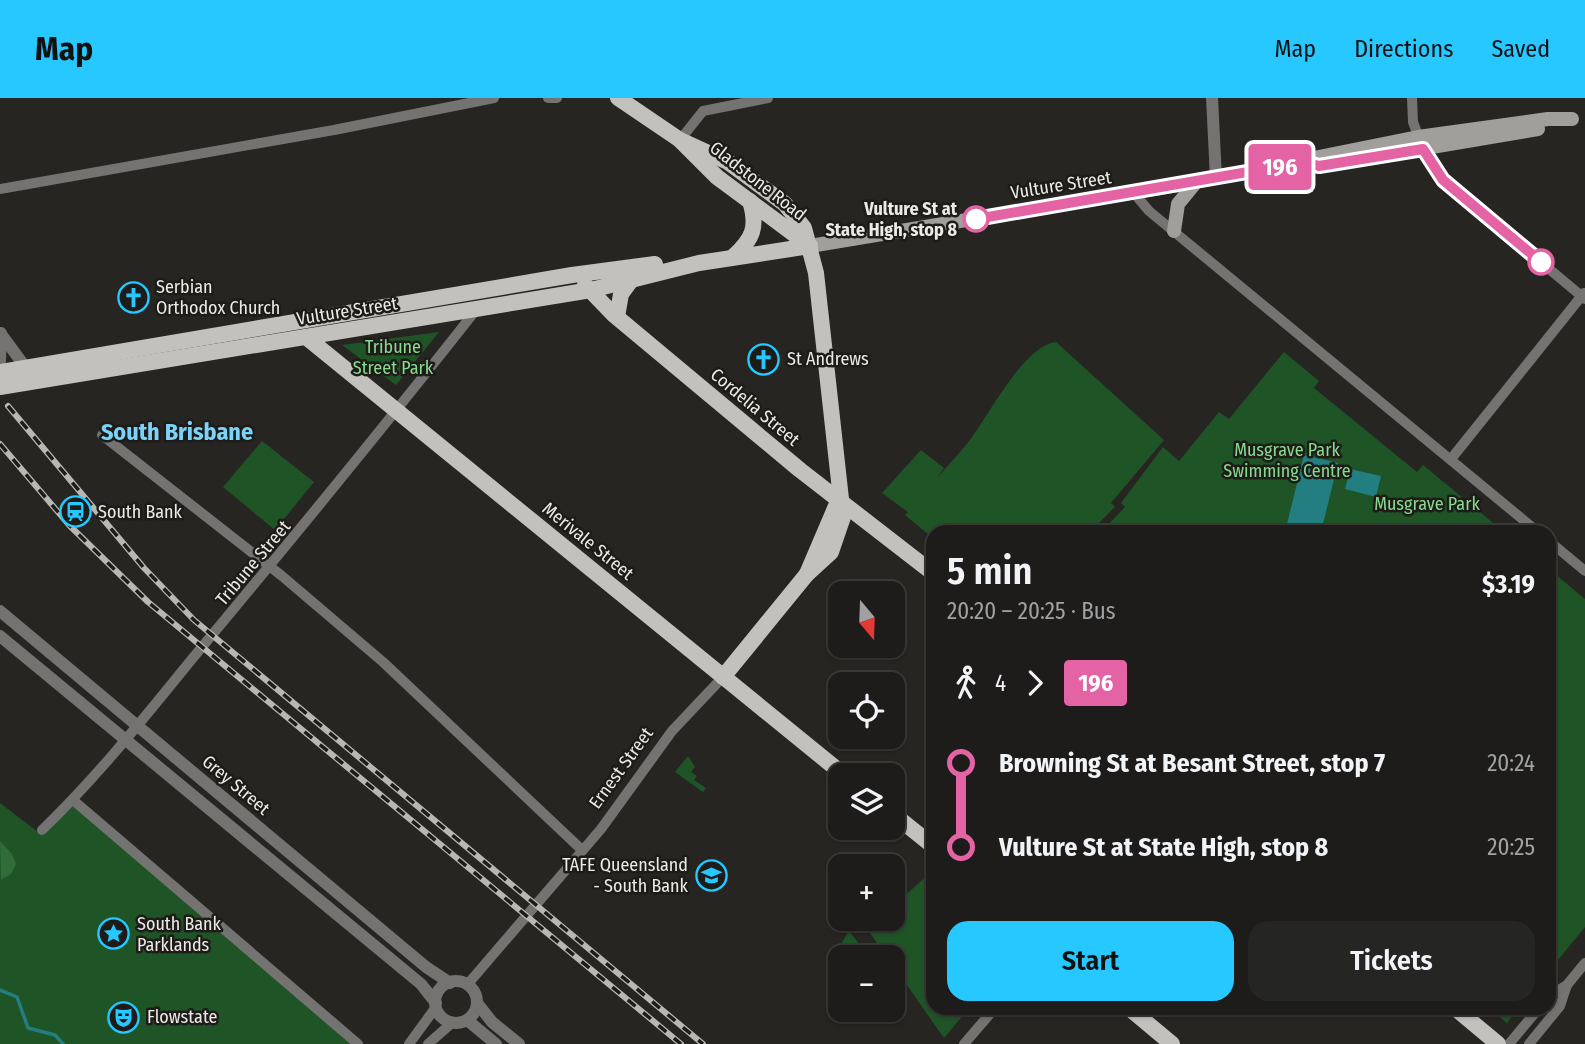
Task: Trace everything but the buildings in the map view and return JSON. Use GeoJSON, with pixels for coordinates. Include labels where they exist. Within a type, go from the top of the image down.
{"type":"FeatureCollection","features":[{"type":"Feature","properties":{"kind":"main road","name":"Gladstone Road"},"geometry":{"type":"LineString","coordinates":[[618,98],[680,140],[722,158],[775,196],[801,220],[810,246]]}},
{"type":"Feature","properties":{"kind":"main road","name":"Vulture Street"},"geometry":{"type":"LineString","coordinates":[[4,375],[306,337],[591,290],[632,278],[733,257],[1196,182],[1305,162],[1319,155],[1500,137],[1579,118]]}},
{"type":"Feature","properties":{"kind":"main road","name":"Gladstone Road"},"geometry":{"type":"LineString","coordinates":[[680,140],[709,171],[810,246]]}},
{"type":"Feature","properties":{"kind":"main road"},"geometry":{"type":"LineString","coordinates":[[1174,231],[1178,204],[1196,182]]}},
{"type":"Feature","properties":{"kind":"main road"},"geometry":{"type":"LineString","coordinates":[[733,257],[749,242],[754,231],[750,201]]}},
{"type":"Feature","properties":{"kind":"main road","name":"Ernest Street"},"geometry":{"type":"LineString","coordinates":[[723,677],[807,574],[839,499],[838,457],[810,246]]}},
{"type":"Feature","properties":{"kind":"main road","name":"Vulture Street"},"geometry":{"type":"LineString","coordinates":[[4,375],[26,368],[552,280],[653,264],[699,263]]}},
{"type":"Feature","properties":{"kind":"main road"},"geometry":{"type":"LineString","coordinates":[[617,317],[621,294],[632,278]]}},
{"type":"Feature","properties":{"kind":"main road","name":"Cordelia Street"},"geometry":{"type":"LineString","coordinates":[[552,280],[579,282],[591,290],[617,317],[926,567]]}},
{"type":"Feature","properties":{"kind":"main road","name":"Merivale Street"},"geometry":{"type":"LineString","coordinates":[[306,337],[829,763]]}},
{"type":"Feature","properties":{"kind":"main road"},"geometry":{"type":"LineString","coordinates":[[905,823],[926,840]]}},
{"type":"Feature","properties":{"kind":"main road"},"geometry":{"type":"LineString","coordinates":[[1137,1015],[1172,1044]]}},
{"type":"Feature","properties":{"kind":"main road"},"geometry":{"type":"LineString","coordinates":[[1463,1015],[1498,1044]]}},
{"type":"Feature","properties":{"kind":"street"},"geometry":{"type":"LineString","coordinates":[[0,189],[334,131],[494,98]]}},
{"type":"Feature","properties":{"kind":"street"},"geometry":{"type":"LineString","coordinates":[[548,98],[557,98]]}},
{"type":"Feature","properties":{"kind":"street"},"geometry":{"type":"LineString","coordinates":[[680,140],[705,110],[768,98]]}},
{"type":"Feature","properties":{"kind":"street"},"geometry":{"type":"LineString","coordinates":[[1213,98],[1216,178]]}},
{"type":"Feature","properties":{"kind":"street"},"geometry":{"type":"LineString","coordinates":[[1412,98],[1413,122],[1420,143],[1443,180],[1584,296],[1451,459]]}},
{"type":"Feature","properties":{"kind":"street"},"geometry":{"type":"LineString","coordinates":[[1134,193],[1149,211],[1530,525]]}},
{"type":"Feature","properties":{"kind":"street","name":"Tribune Street"},"geometry":{"type":"LineString","coordinates":[[42,830],[74,800],[126,740],[398,410],[478,307]]}},
{"type":"Feature","properties":{"kind":"street"},"geometry":{"type":"LineString","coordinates":[[1,332],[26,368]]}},
{"type":"Feature","properties":{"kind":"street"},"geometry":{"type":"LineString","coordinates":[[1,332],[4,375]]}},
{"type":"Feature","properties":{"kind":"street"},"geometry":{"type":"LineString","coordinates":[[102,435],[270,567],[383,662],[582,850]]}},
{"type":"Feature","properties":{"kind":"street"},"geometry":{"type":"LineString","coordinates":[[1556,547],[1585,571]]}},
{"type":"Feature","properties":{"kind":"street","name":"Grey Street"},"geometry":{"type":"LineString","coordinates":[[0,611],[426,967],[450,983]]}},
{"type":"Feature","properties":{"kind":"street","name":"Grey Street"},"geometry":{"type":"LineString","coordinates":[[0,636],[421,984],[436,1005]]}},
{"type":"Feature","properties":{"kind":"street","name":"Ernest Street"},"geometry":{"type":"LineString","coordinates":[[467,985],[582,850],[672,731],[723,677]]}},
{"type":"Feature","properties":{"kind":"street"},"geometry":{"type":"LineString","coordinates":[[74,800],[358,1044]]}},
{"type":"Feature","properties":{"kind":"street"},"geometry":{"type":"LineString","coordinates":[[1556,1011],[1567,985],[1585,962]]}},
{"type":"Feature","properties":{"kind":"street"},"geometry":{"type":"LineString","coordinates":[[409,1044],[436,1005],[440,990],[450,983],[467,985],[492,1022],[519,1044]]}},
{"type":"Feature","properties":{"kind":"street"},"geometry":{"type":"LineString","coordinates":[[1556,992],[1567,985]]}},
{"type":"Feature","properties":{"kind":"street"},"geometry":{"type":"LineString","coordinates":[[428,1044],[460,1021],[472,1016],[477,1003]]}},
{"type":"Feature","properties":{"kind":"street"},"geometry":{"type":"LineString","coordinates":[[436,1005],[441,1017],[460,1021],[496,1044]]}},
{"type":"Feature","properties":{"kind":"street"},"geometry":{"type":"LineString","coordinates":[[964,1044],[989,1015]]}},
{"type":"Feature","properties":{"kind":"street"},"geometry":{"type":"LineString","coordinates":[[1509,1044],[1533,1015]]}},
{"type":"Feature","properties":{"kind":"street"},"geometry":{"type":"LineString","coordinates":[[1529,1044],[1553,1015]]}},
{"type":"Feature","properties":{"kind":"green space","name":"Tribune Street Park"},"geometry":{"type":"Polygon","coordinates":[[[439,332],[396,385],[342,345],[439,332]]]}},
{"type":"Feature","properties":{"kind":"green space"},"geometry":{"type":"Polygon","coordinates":[[[1056,342],[1164,440],[1111,503],[1115,507],[1097,525],[926,525],[926,532],[905,515],[908,512],[882,493],[921,450],[944,468],[936,479],[972,437],[1021,367],[1044,346],[1056,342]]]}},
{"type":"Feature","properties":{"kind":"green space","name":"Musgrave Park Swimming Centre"},"geometry":{"type":"Polygon","coordinates":[[[1284,352],[1319,381],[1314,388],[1417,472],[1423,465],[1496,525],[1108,525],[1125,507],[1121,503],[1163,447],[1179,461],[1219,412],[1229,419],[1284,352]]]}},
{"type":"Feature","properties":{"kind":"green space"},"geometry":{"type":"Polygon","coordinates":[[[262,441],[314,482],[275,530],[223,487],[262,441]]]}},
{"type":"Feature","properties":{"kind":"green space"},"geometry":{"type":"Polygon","coordinates":[[[1556,575],[1585,599],[1585,927],[1556,962],[1556,575]]]}},
{"type":"Feature","properties":{"kind":"green space"},"geometry":{"type":"Polygon","coordinates":[[[688,756],[695,767],[691,772],[697,776],[694,780],[706,788],[703,792],[675,772],[688,756]]]}},
{"type":"Feature","properties":{"kind":"green space","name":"South Bank Parklands"},"geometry":{"type":"Polygon","coordinates":[[[73,800],[358,1044],[0,1044],[0,803],[42,835],[73,800]]]}},
{"type":"Feature","properties":{"kind":"green space"},"geometry":{"type":"Polygon","coordinates":[[[0,841],[12,854],[16,864],[11,874],[1,880],[0,841]]]}},
{"type":"Feature","properties":{"kind":"green space"},"geometry":{"type":"Polygon","coordinates":[[[926,877],[926,1012],[905,982],[905,945],[878,945],[868,931],[905,931],[905,895],[926,877]]]}},
{"type":"Feature","properties":{"kind":"green space"},"geometry":{"type":"Polygon","coordinates":[[[849,931],[860,945],[840,945],[849,931]]]}},
{"type":"Feature","properties":{"kind":"green space"},"geometry":{"type":"Polygon","coordinates":[[[928,1015],[963,1015],[944,1038],[928,1015]]]}},
{"type":"Feature","properties":{"kind":"green space"},"geometry":{"type":"Polygon","coordinates":[[[1497,1015],[1513,1015],[1507,1023],[1497,1015]]]}},
{"type":"Feature","properties":{"kind":"water"},"geometry":{"type":"Polygon","coordinates":[[[1304,455],[1338,463],[1323,525],[1287,525],[1304,455]]]}},
{"type":"Feature","properties":{"kind":"water"},"geometry":{"type":"Polygon","coordinates":[[[1350,469],[1381,476],[1376,497],[1345,489],[1350,469]]]}},
{"type":"Feature","properties":{"kind":"waterway"},"geometry":{"type":"LineString","coordinates":[[0,990],[17,997],[28,1028],[55,1035],[63,1044]]}},
{"type":"Feature","properties":{"kind":"railway"},"geometry":{"type":"LineString","coordinates":[[8,406],[144,568],[194,620],[703,1044]]}},
{"type":"Feature","properties":{"kind":"railway"},"geometry":{"type":"LineString","coordinates":[[0,444],[70,526],[148,602],[681,1044]]}},
{"type":"Feature","properties":{"kind":"bus line","name":"196"},"geometry":{"type":"LineString","coordinates":[[976,219],[1305,162],[1319,166],[1423,149],[1443,180],[1541,262]]}},
{"type":"Feature","properties":{"kind":"place","name":"Vulture St at State High, stop 8"},"geometry":{"type":"Point","coordinates":[976,219]}},
{"type":"Feature","properties":{"kind":"place","name":"Serbian Orthodox Church"},"geometry":{"type":"Point","coordinates":[133,297]}},
{"type":"Feature","properties":{"kind":"place","name":"St Andrews"},"geometry":{"type":"Point","coordinates":[764,359]}},
{"type":"Feature","properties":{"kind":"place","name":"South Bank"},"geometry":{"type":"Point","coordinates":[75,512]}},
{"type":"Feature","properties":{"kind":"place","name":"TAFE Queensland - South Bank"},"geometry":{"type":"Point","coordinates":[711,875]}},
{"type":"Feature","properties":{"kind":"place","name":"South Bank Parklands"},"geometry":{"type":"Point","coordinates":[114,934]}},
{"type":"Feature","properties":{"kind":"place","name":"Flowstate"},"geometry":{"type":"Point","coordinates":[124,1017]}},
{"type":"Feature","properties":{"kind":"district","name":"South Brisbane"},"geometry":{"type":"Point","coordinates":[177,432]}},
{"type":"Feature","properties":{"kind":"park label","name":"Musgrave Park"},"geometry":{"type":"Point","coordinates":[1427,504]}}]}
